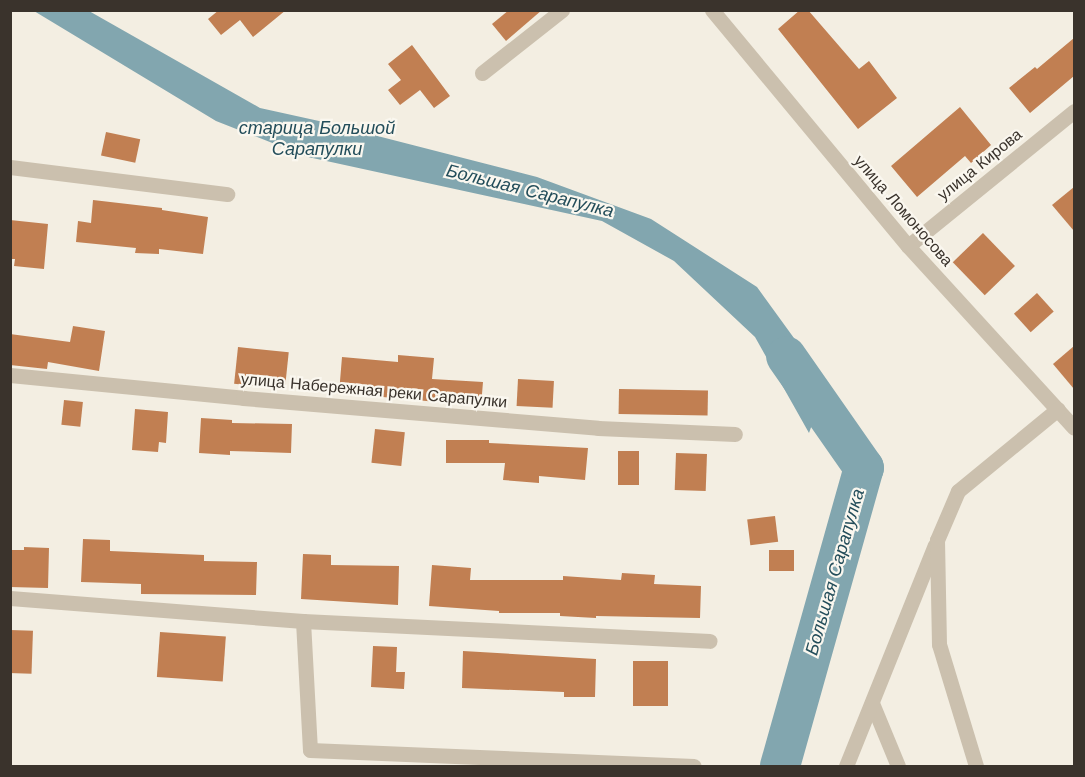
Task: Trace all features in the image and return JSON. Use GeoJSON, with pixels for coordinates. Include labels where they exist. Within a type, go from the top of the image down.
{"type":"FeatureCollection","features":[{"type":"Feature","properties":{"kind":"street"},"geometry":{"type":"LineString","coordinates":[[482,73],[562,10]]}},
{"type":"Feature","properties":{"kind":"street","name":"улица Ломоносова"},"geometry":{"type":"LineString","coordinates":[[712,10],[908,246],[1074,428]]}},
{"type":"Feature","properties":{"kind":"street","name":"улица Кирова"},"geometry":{"type":"LineString","coordinates":[[908,246],[1074,111]]}},
{"type":"Feature","properties":{"kind":"street"},"geometry":{"type":"LineString","coordinates":[[10,167],[227,194]]}},
{"type":"Feature","properties":{"kind":"street","name":"улица Набережная реки Сарапулки"},"geometry":{"type":"LineString","coordinates":[[10,375],[243,398],[598,428],[735,434]]}},
{"type":"Feature","properties":{"kind":"street"},"geometry":{"type":"LineString","coordinates":[[846,766],[958,491],[1058,409]]}},
{"type":"Feature","properties":{"kind":"street"},"geometry":{"type":"LineString","coordinates":[[937,540],[939,644],[975,766]]}},
{"type":"Feature","properties":{"kind":"street"},"geometry":{"type":"LineString","coordinates":[[10,598],[303,621],[710,641]]}},
{"type":"Feature","properties":{"kind":"street"},"geometry":{"type":"LineString","coordinates":[[303,621],[310,750],[694,766]]}},
{"type":"Feature","properties":{"kind":"street"},"geometry":{"type":"LineString","coordinates":[[872,703],[898,766]]}},
{"type":"Feature","properties":{"kind":"water","name":"старица Большой Сарапулки"},"geometry":{"type":"Polygon","coordinates":[[[34,11],[89,11],[260,108],[537,177],[651,219],[757,287],[807,356],[819,405],[809,433],[755,337],[674,261],[602,221],[308,157],[216,121],[34,11]]]}},
{"type":"Feature","properties":{"kind":"building"},"geometry":{"type":"Polygon","coordinates":[[[219,10],[286,10],[253,37],[240,20],[221,35],[208,19],[219,10]]]}},
{"type":"Feature","properties":{"kind":"building"},"geometry":{"type":"Polygon","coordinates":[[[509,10],[542,10],[506,41],[492,24],[509,10]]]}},
{"type":"Feature","properties":{"kind":"building"},"geometry":{"type":"Polygon","coordinates":[[[800,10],[808,10],[859,69],[869,61],[897,98],[858,129],[778,29],[800,10]]]}},
{"type":"Feature","properties":{"kind":"building"},"geometry":{"type":"Polygon","coordinates":[[[1074,38],[1074,76],[1030,113],[1009,88],[1035,67],[1037,69],[1074,38]]]}},
{"type":"Feature","properties":{"kind":"building"},"geometry":{"type":"Polygon","coordinates":[[[412,45],[450,96],[434,108],[420,90],[400,105],[388,90],[401,80],[388,64],[412,45]]]}},
{"type":"Feature","properties":{"kind":"building"},"geometry":{"type":"Polygon","coordinates":[[[960,107],[991,145],[971,163],[965,156],[917,197],[891,166],[960,107]]]}},
{"type":"Feature","properties":{"kind":"building"},"geometry":{"type":"Polygon","coordinates":[[[106,132],[140,139],[135,163],[101,155],[106,132]]]}},
{"type":"Feature","properties":{"kind":"building"},"geometry":{"type":"Polygon","coordinates":[[[1074,187],[1074,231],[1052,205],[1074,187]]]}},
{"type":"Feature","properties":{"kind":"building"},"geometry":{"type":"Polygon","coordinates":[[[93,200],[162,208],[162,210],[208,217],[203,254],[159,249],[159,254],[135,253],[136,248],[76,242],[78,221],[91,223],[93,200]]]}},
{"type":"Feature","properties":{"kind":"building"},"geometry":{"type":"Polygon","coordinates":[[[10,220],[48,224],[44,269],[14,266],[15,259],[10,259],[10,220]]]}},
{"type":"Feature","properties":{"kind":"building"},"geometry":{"type":"Polygon","coordinates":[[[983,233],[1015,266],[985,295],[953,262],[983,233]]]}},
{"type":"Feature","properties":{"kind":"building"},"geometry":{"type":"Polygon","coordinates":[[[1037,293],[1054,312],[1031,332],[1014,314],[1037,293]]]}},
{"type":"Feature","properties":{"kind":"building"},"geometry":{"type":"Polygon","coordinates":[[[73,326],[105,331],[99,371],[48,362],[47,369],[10,365],[10,334],[70,342],[73,326]]]}},
{"type":"Feature","properties":{"kind":"building"},"geometry":{"type":"Polygon","coordinates":[[[1074,346],[1074,389],[1053,364],[1074,346]]]}},
{"type":"Feature","properties":{"kind":"building"},"geometry":{"type":"Polygon","coordinates":[[[238,347],[289,352],[285,389],[234,384],[238,347]]]}},
{"type":"Feature","properties":{"kind":"building"},"geometry":{"type":"Polygon","coordinates":[[[398,355],[434,358],[432,379],[483,382],[481,406],[339,393],[342,357],[398,362],[398,355]]]}},
{"type":"Feature","properties":{"kind":"building"},"geometry":{"type":"Polygon","coordinates":[[[518,379],[554,381],[553,408],[517,406],[518,379]]]}},
{"type":"Feature","properties":{"kind":"building"},"geometry":{"type":"Polygon","coordinates":[[[619,389],[708,391],[708,416],[619,414],[619,389]]]}},
{"type":"Feature","properties":{"kind":"building"},"geometry":{"type":"Polygon","coordinates":[[[64,400],[83,402],[80,427],[61,425],[64,400]]]}},
{"type":"Feature","properties":{"kind":"building"},"geometry":{"type":"Polygon","coordinates":[[[135,409],[168,412],[166,443],[159,442],[158,452],[132,450],[135,409]]]}},
{"type":"Feature","properties":{"kind":"building"},"geometry":{"type":"Polygon","coordinates":[[[201,418],[232,420],[232,423],[292,424],[291,453],[230,451],[230,455],[199,453],[201,418]]]}},
{"type":"Feature","properties":{"kind":"building"},"geometry":{"type":"Polygon","coordinates":[[[375,429],[405,432],[401,466],[371,463],[375,429]]]}},
{"type":"Feature","properties":{"kind":"building"},"geometry":{"type":"Polygon","coordinates":[[[446,440],[489,440],[489,443],[588,448],[585,480],[539,476],[539,483],[503,480],[505,463],[446,463],[446,440]]]}},
{"type":"Feature","properties":{"kind":"building"},"geometry":{"type":"Polygon","coordinates":[[[618,451],[639,451],[639,485],[618,485],[618,451]]]}},
{"type":"Feature","properties":{"kind":"building"},"geometry":{"type":"Polygon","coordinates":[[[676,453],[707,454],[706,491],[675,490],[676,453]]]}},
{"type":"Feature","properties":{"kind":"building"},"geometry":{"type":"Polygon","coordinates":[[[775,516],[778,542],[750,545],[747,519],[775,516]]]}},
{"type":"Feature","properties":{"kind":"building"},"geometry":{"type":"Polygon","coordinates":[[[83,539],[110,540],[110,551],[204,555],[204,561],[257,562],[256,595],[141,594],[141,584],[81,582],[83,539]]]}},
{"type":"Feature","properties":{"kind":"building"},"geometry":{"type":"Polygon","coordinates":[[[24,547],[49,548],[48,588],[10,587],[10,550],[24,550],[24,547]]]}},
{"type":"Feature","properties":{"kind":"building"},"geometry":{"type":"Polygon","coordinates":[[[769,550],[794,550],[794,571],[769,571],[769,550]]]}},
{"type":"Feature","properties":{"kind":"building"},"geometry":{"type":"Polygon","coordinates":[[[303,554],[331,555],[331,565],[399,566],[398,605],[301,599],[303,554]]]}},
{"type":"Feature","properties":{"kind":"building"},"geometry":{"type":"Polygon","coordinates":[[[432,565],[471,568],[470,580],[563,580],[563,576],[621,580],[622,573],[655,575],[654,584],[701,586],[700,618],[596,616],[596,618],[560,616],[560,613],[499,613],[499,611],[429,606],[432,565]]]}},
{"type":"Feature","properties":{"kind":"building"},"geometry":{"type":"Polygon","coordinates":[[[10,630],[33,631],[31,674],[10,673],[10,630]]]}},
{"type":"Feature","properties":{"kind":"building"},"geometry":{"type":"Polygon","coordinates":[[[160,632],[226,637],[223,681],[157,677],[160,632]]]}},
{"type":"Feature","properties":{"kind":"building"},"geometry":{"type":"Polygon","coordinates":[[[373,646],[397,647],[396,672],[405,672],[404,689],[371,687],[373,646]]]}},
{"type":"Feature","properties":{"kind":"building"},"geometry":{"type":"Polygon","coordinates":[[[463,651],[596,659],[595,697],[564,697],[564,692],[462,688],[463,651]]]}},
{"type":"Feature","properties":{"kind":"building"},"geometry":{"type":"Polygon","coordinates":[[[633,661],[668,661],[668,706],[633,706],[633,661]]]}},
{"type":"Feature","properties":{"kind":"waterway","name":"Большая Сарапулка"},"geometry":{"type":"LineString","coordinates":[[780,766],[864,468],[786,356]]}}]}
